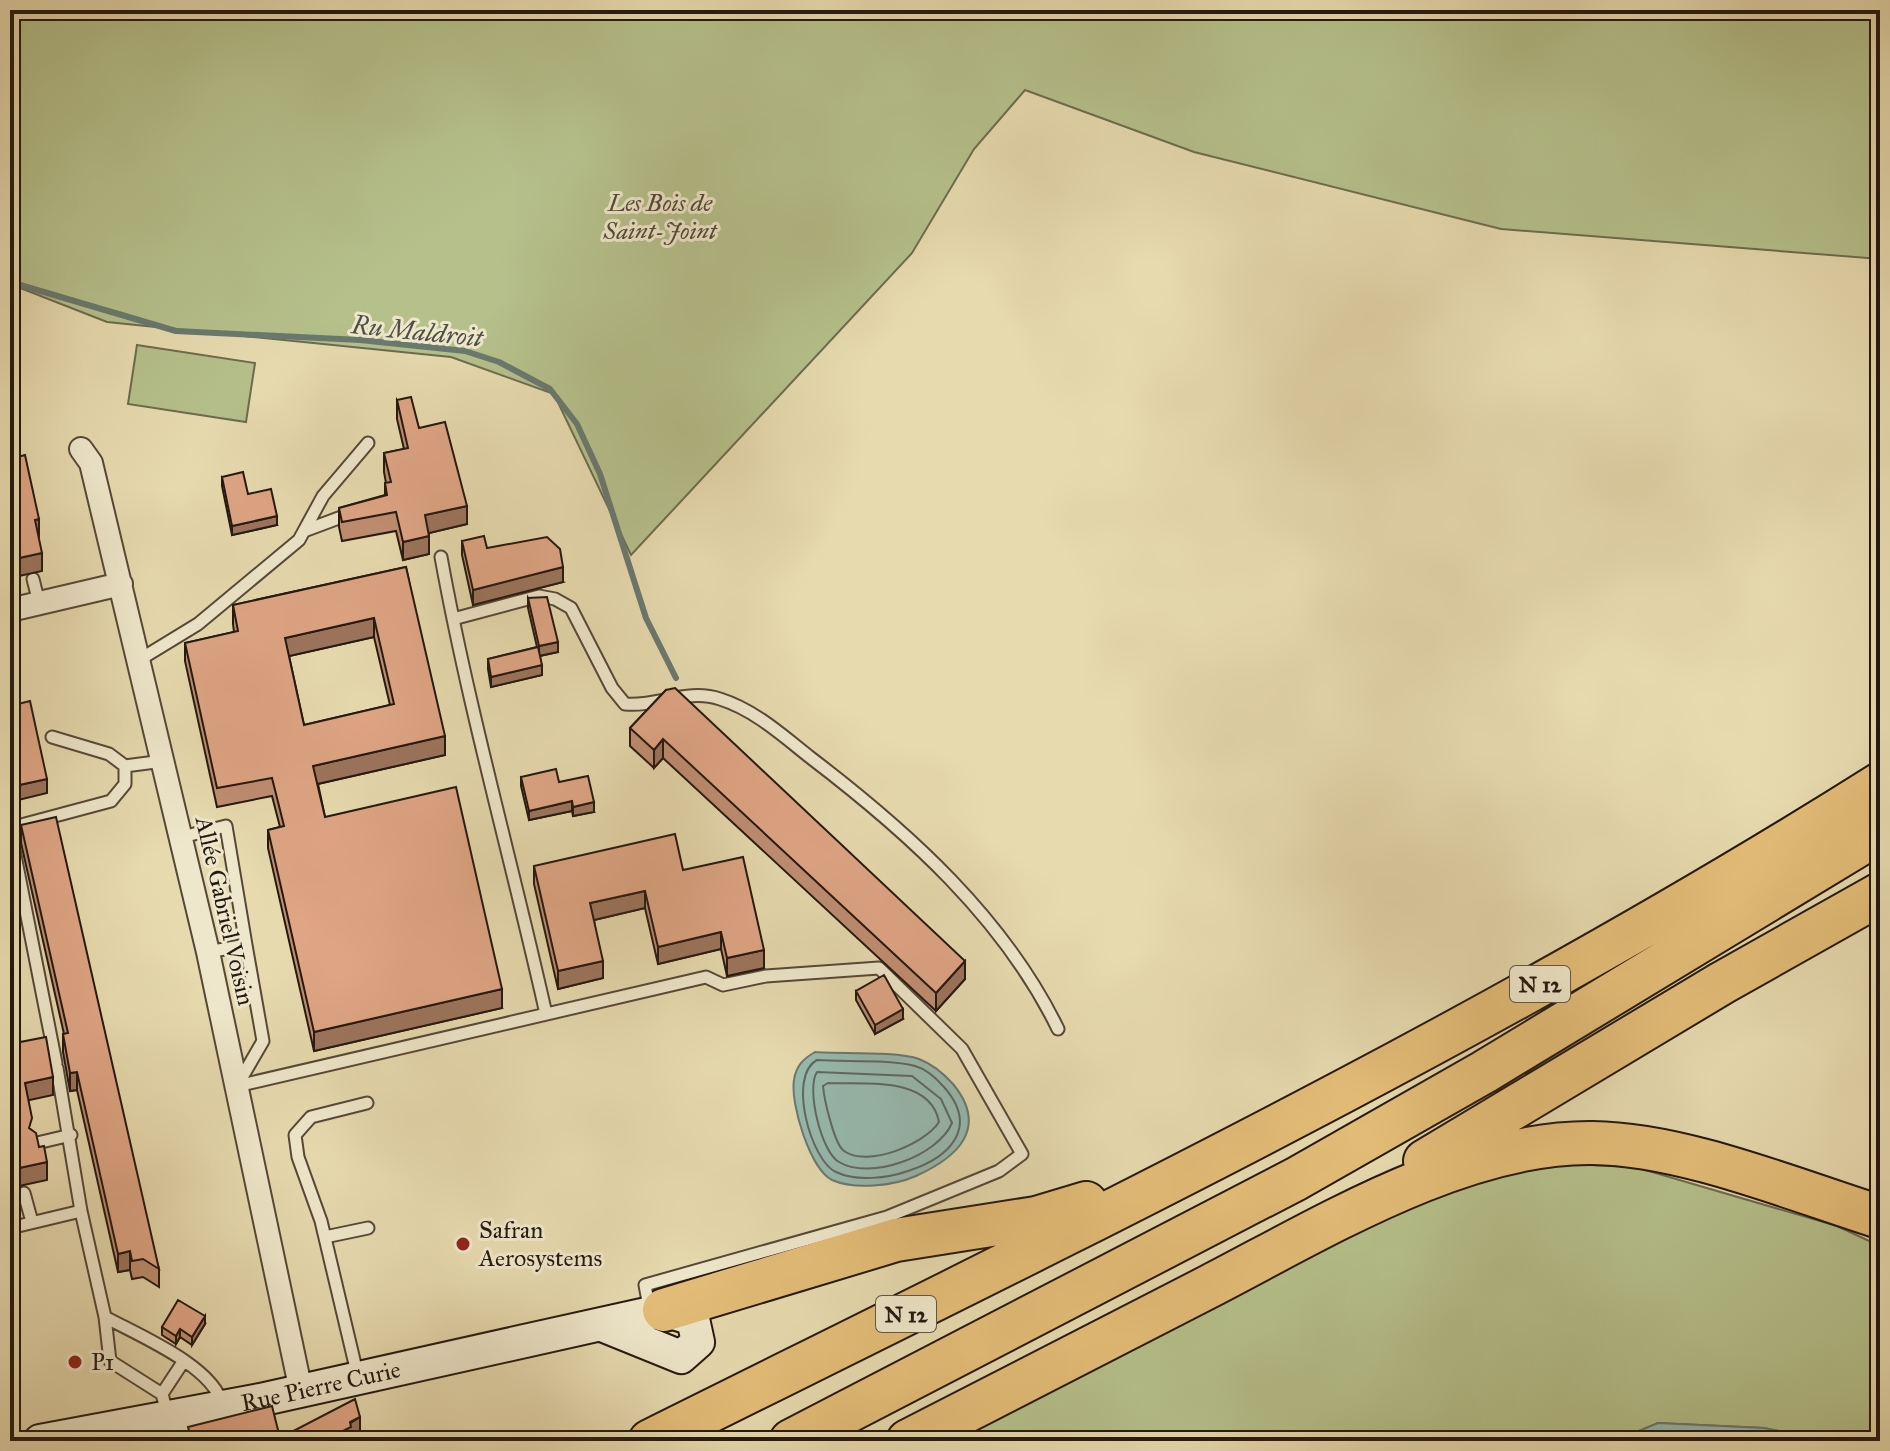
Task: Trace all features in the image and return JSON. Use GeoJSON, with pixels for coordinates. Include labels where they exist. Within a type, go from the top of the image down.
{"type":"FeatureCollection","features":[{"type":"Feature","properties":{"kind":"highway","name":"N 12"},"geometry":{"type":"LineString","coordinates":[[650,1441],[1192,1169],[1598,953],[1753,864],[1880,784]]}},
{"type":"Feature","properties":{"kind":"highway","name":"N 12"},"geometry":{"type":"LineString","coordinates":[[791,1441],[1296,1179],[1484,1072],[1880,832]]}},
{"type":"Feature","properties":{"kind":"highway"},"geometry":{"type":"LineString","coordinates":[[1288,1245],[1326,1217],[1722,983],[1880,894]]}},
{"type":"Feature","properties":{"kind":"highway"},"geometry":{"type":"LineString","coordinates":[[908,1441],[1288,1245],[1436,1175],[1543,1145],[1595,1143],[1657,1151],[1880,1217]]}},
{"type":"Feature","properties":{"kind":"highway"},"geometry":{"type":"LineString","coordinates":[[657,1312],[896,1240],[1036,1218],[1094,1200],[1154,1171],[1192,1169]]}},
{"type":"Feature","properties":{"kind":"street","name":"Allée Gabriel Voisin"},"geometry":{"type":"LineString","coordinates":[[81,449],[91,463],[182,837],[301,1391]]}},
{"type":"Feature","properties":{"kind":"street"},"geometry":{"type":"LineString","coordinates":[[10,610],[121,584]]}},
{"type":"Feature","properties":{"kind":"street"},"geometry":{"type":"LineString","coordinates":[[602,1325],[681,1357],[698,1342],[698,1329],[693,1319],[657,1312]]}},
{"type":"Feature","properties":{"kind":"street","name":"Rue Pierre Curie"},"geometry":{"type":"LineString","coordinates":[[40,1441],[121,1434],[165,1405],[223,1406],[657,1312]]}},
{"type":"Feature","properties":{"kind":"lane"},"geometry":{"type":"LineString","coordinates":[[139,660],[198,624],[299,540],[323,496],[368,443]]}},
{"type":"Feature","properties":{"kind":"lane"},"geometry":{"type":"LineString","coordinates":[[304,531],[363,509]]}},
{"type":"Feature","properties":{"kind":"lane"},"geometry":{"type":"LineString","coordinates":[[441,557],[460,661],[511,856],[546,1014]]}},
{"type":"Feature","properties":{"kind":"lane"},"geometry":{"type":"LineString","coordinates":[[33,579],[39,603]]}},
{"type":"Feature","properties":{"kind":"lane"},"geometry":{"type":"LineString","coordinates":[[453,619],[539,596],[555,599],[571,608],[612,688],[625,704],[644,706],[681,695],[718,698],[754,714],[870,804],[969,898],[1037,987],[1058,1029]]}},
{"type":"Feature","properties":{"kind":"lane"},"geometry":{"type":"LineString","coordinates":[[52,737],[109,754],[125,766],[163,761]]}},
{"type":"Feature","properties":{"kind":"lane"},"geometry":{"type":"LineString","coordinates":[[125,766],[125,784],[111,801],[10,829],[71,1135],[81,1211],[105,1317],[110,1361],[165,1405],[183,1362]]}},
{"type":"Feature","properties":{"kind":"lane"},"geometry":{"type":"LineString","coordinates":[[182,837],[226,826],[263,1041],[237,1086]]}},
{"type":"Feature","properties":{"kind":"lane"},"geometry":{"type":"LineString","coordinates":[[208,952],[246,945]]}},
{"type":"Feature","properties":{"kind":"lane"},"geometry":{"type":"LineString","coordinates":[[237,1086],[706,977],[723,985],[766,976],[879,968],[962,1049],[1022,1154],[999,1171],[887,1217],[645,1285],[657,1312]]}},
{"type":"Feature","properties":{"kind":"lane"},"geometry":{"type":"LineString","coordinates":[[358,1378],[325,1237],[298,1157],[295,1135],[311,1117],[367,1103]]}},
{"type":"Feature","properties":{"kind":"lane"},"geometry":{"type":"LineString","coordinates":[[37,1143],[71,1135]]}},
{"type":"Feature","properties":{"kind":"lane"},"geometry":{"type":"LineString","coordinates":[[24,1193],[32,1222]]}},
{"type":"Feature","properties":{"kind":"lane"},"geometry":{"type":"LineString","coordinates":[[10,1228],[81,1211]]}},
{"type":"Feature","properties":{"kind":"lane"},"geometry":{"type":"LineString","coordinates":[[325,1237],[368,1228]]}},
{"type":"Feature","properties":{"kind":"lane"},"geometry":{"type":"LineString","coordinates":[[105,1317],[183,1362],[219,1391],[223,1406]]}},
{"type":"Feature","properties":{"kind":"green space","name":"Les Bois de Saint-Joint"},"geometry":{"type":"Polygon","coordinates":[[[10,10],[1880,10],[1880,259],[1501,229],[1194,152],[1025,90],[974,149],[912,253],[631,555],[554,394],[451,357],[107,322],[10,284],[10,10]]]}},
{"type":"Feature","properties":{"kind":"green space"},"geometry":{"type":"Polygon","coordinates":[[[137,345],[255,363],[246,422],[128,404],[137,345]]]}},
{"type":"Feature","properties":{"kind":"green space"},"geometry":{"type":"Polygon","coordinates":[[[1566,1164],[1635,1167],[1837,1226],[1880,1246],[1880,1441],[1827,1441],[1764,1428],[1658,1423],[1615,1441],[946,1441],[1383,1219],[1476,1180],[1566,1164]]]}},
{"type":"Feature","properties":{"kind":"water"},"geometry":{"type":"Polygon","coordinates":[[[815,1052],[909,1056],[929,1064],[953,1084],[963,1100],[968,1114],[964,1139],[945,1160],[907,1179],[863,1186],[832,1180],[809,1150],[795,1104],[796,1071],[815,1052]]]}},
{"type":"Feature","properties":{"kind":"water"},"geometry":{"type":"Polygon","coordinates":[[[1658,1423],[1764,1428],[1827,1441],[1615,1441],[1658,1423]]]}},
{"type":"Feature","properties":{"kind":"building"},"geometry":{"type":"Polygon","coordinates":[[[411,397],[419,428],[445,422],[467,506],[425,515],[429,536],[403,542],[396,512],[342,522],[339,508],[387,495],[385,483],[391,482],[384,453],[408,448],[397,400],[411,397]]]}},
{"type":"Feature","properties":{"kind":"building"},"geometry":{"type":"Polygon","coordinates":[[[25,455],[39,519],[35,520],[42,553],[10,560],[10,459],[25,455]]]}},
{"type":"Feature","properties":{"kind":"building"},"geometry":{"type":"Polygon","coordinates":[[[243,472],[248,494],[271,489],[277,516],[232,526],[222,477],[243,472]]]}},
{"type":"Feature","properties":{"kind":"building"},"geometry":{"type":"Polygon","coordinates":[[[484,536],[487,548],[547,537],[560,549],[563,567],[473,590],[462,541],[484,536]]]}},
{"type":"Feature","properties":{"kind":"building"},"geometry":{"type":"Polygon","coordinates":[[[406,567],[445,736],[313,766],[325,817],[456,787],[502,989],[314,1032],[268,830],[284,826],[272,778],[217,788],[185,643],[238,631],[233,605],[406,567]],[[374,618],[285,638],[304,725],[394,704],[374,618]]]}},
{"type":"Feature","properties":{"kind":"building"},"geometry":{"type":"Polygon","coordinates":[[[547,597],[558,642],[539,646],[528,598],[547,597]]]}},
{"type":"Feature","properties":{"kind":"building"},"geometry":{"type":"Polygon","coordinates":[[[538,647],[542,665],[491,677],[488,659],[538,647]]]}},
{"type":"Feature","properties":{"kind":"building"},"geometry":{"type":"Polygon","coordinates":[[[675,688],[965,961],[936,993],[663,739],[654,750],[630,728],[666,690],[675,688]]]}},
{"type":"Feature","properties":{"kind":"building"},"geometry":{"type":"Polygon","coordinates":[[[30,701],[47,779],[10,787],[10,706],[30,701]]]}},
{"type":"Feature","properties":{"kind":"building"},"geometry":{"type":"Polygon","coordinates":[[[556,769],[559,782],[588,776],[594,802],[573,807],[572,801],[529,811],[521,777],[556,769]]]}},
{"type":"Feature","properties":{"kind":"building"},"geometry":{"type":"Polygon","coordinates":[[[56,817],[159,1269],[143,1259],[132,1261],[130,1251],[118,1254],[77,1072],[70,1073],[63,1034],[68,1033],[21,825],[56,817]]]}},
{"type":"Feature","properties":{"kind":"building"},"geometry":{"type":"Polygon","coordinates":[[[675,834],[683,870],[743,857],[764,950],[727,958],[721,932],[658,947],[645,891],[590,903],[603,961],[558,971],[534,866],[675,834]]]}},
{"type":"Feature","properties":{"kind":"building"},"geometry":{"type":"Polygon","coordinates":[[[884,975],[903,1009],[875,1025],[856,991],[884,975]]]}},
{"type":"Feature","properties":{"kind":"building"},"geometry":{"type":"Polygon","coordinates":[[[10,1021],[15,1043],[46,1037],[53,1077],[25,1083],[32,1118],[29,1128],[36,1133],[39,1147],[44,1146],[47,1162],[10,1170],[10,1021]]]}},
{"type":"Feature","properties":{"kind":"building"},"geometry":{"type":"Polygon","coordinates":[[[178,1300],[205,1316],[192,1337],[180,1329],[176,1336],[162,1327],[178,1300]]]}},
{"type":"Feature","properties":{"kind":"building"},"geometry":{"type":"Polygon","coordinates":[[[355,1399],[360,1417],[350,1422],[351,1427],[323,1441],[192,1441],[188,1427],[272,1406],[280,1438],[355,1399]]]}},
{"type":"Feature","properties":{"kind":"waterway","name":"Ru Maldroit"},"geometry":{"type":"LineString","coordinates":[[10,282],[176,331],[360,340],[465,351],[499,362],[550,389],[577,424],[600,474],[646,618],[676,678]]}},
{"type":"Feature","properties":{"kind":"place","name":"Safran Aerosystems"},"geometry":{"type":"Point","coordinates":[463,1244]}},
{"type":"Feature","properties":{"kind":"place","name":"P1"},"geometry":{"type":"Point","coordinates":[75,1362]}}]}
